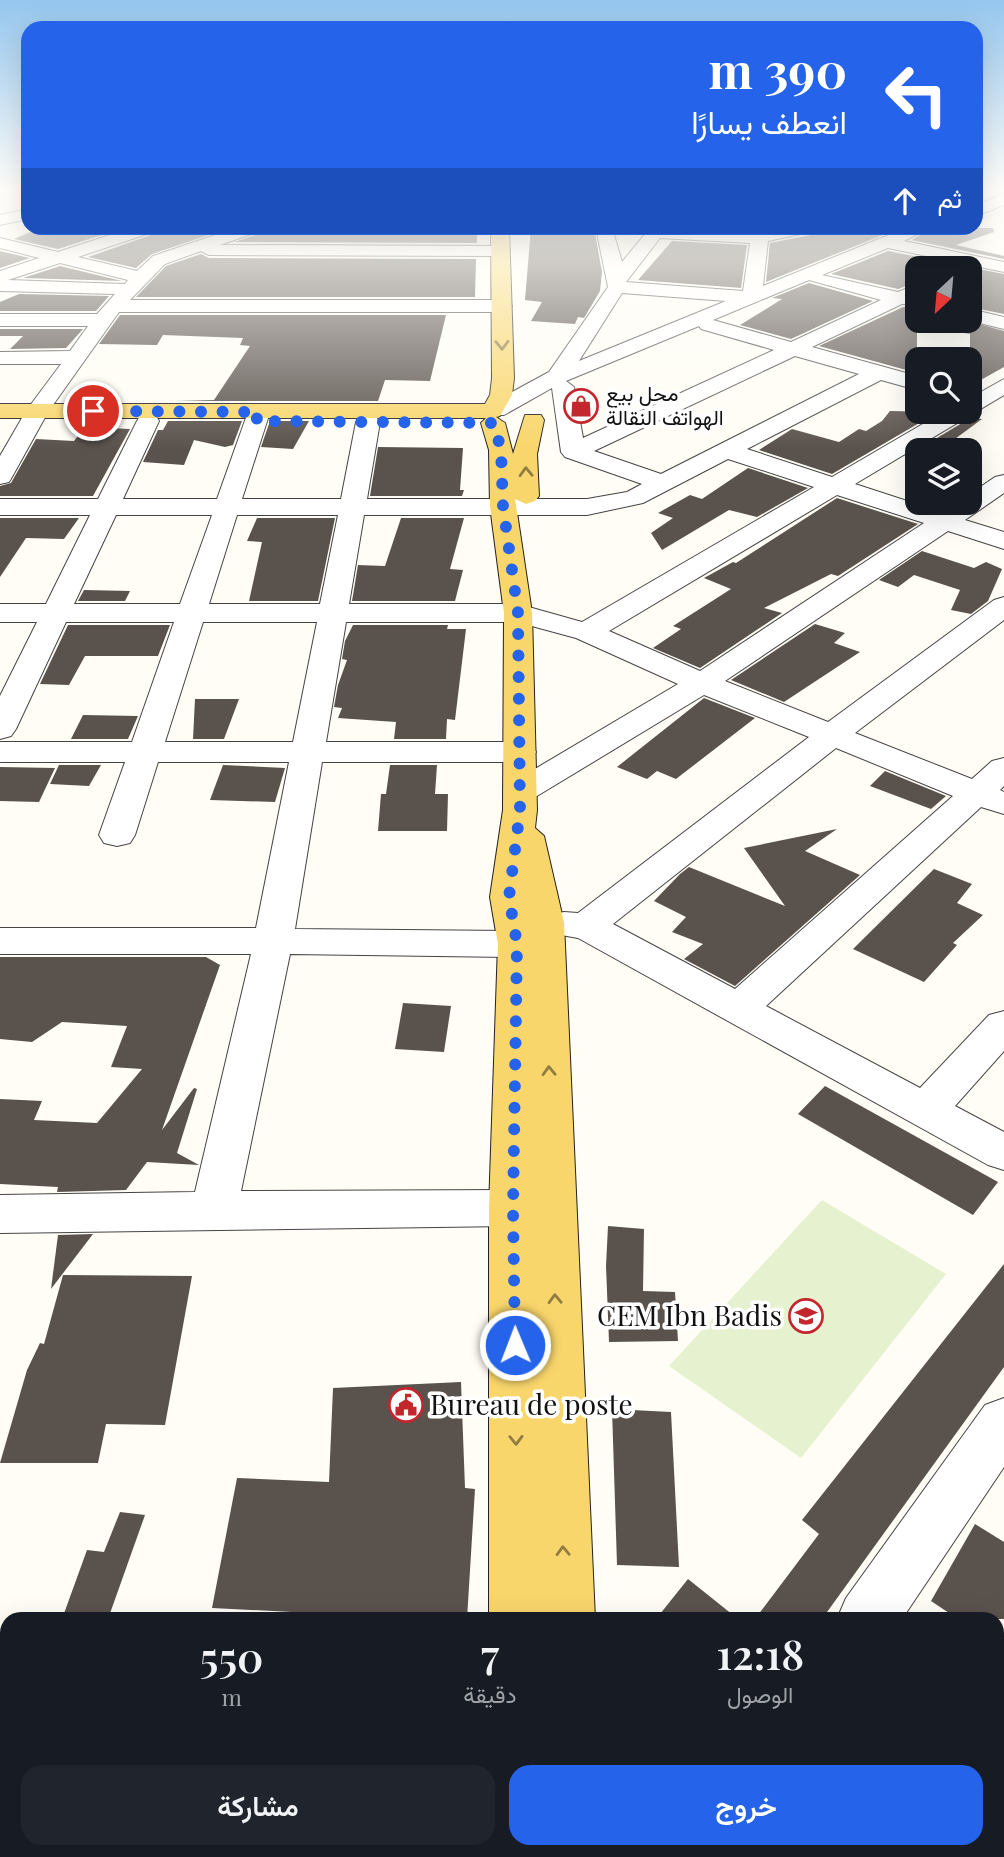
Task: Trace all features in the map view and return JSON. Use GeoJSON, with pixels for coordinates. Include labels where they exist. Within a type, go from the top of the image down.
{"type":"FeatureCollection","features":[{"type":"Feature","properties":{"kind":"main road"},"geometry":{"type":"LineString","coordinates":[[501,276],[503,379],[501,395],[493,417],[515,506],[518,613],[520,801],[509,897],[549,931],[559,1612]]}},
{"type":"Feature","properties":{"kind":"main road"},"geometry":{"type":"LineString","coordinates":[[515,506],[531,411],[520,376],[517,276]]}},
{"type":"Feature","properties":{"kind":"main road"},"geometry":{"type":"LineString","coordinates":[[0,411],[35,416],[148,421],[258,417],[368,422],[493,417],[513,408],[531,411]]}},
{"type":"Feature","properties":{"kind":"main road"},"geometry":{"type":"LineString","coordinates":[[0,421],[35,416],[493,417]]}},
{"type":"Feature","properties":{"kind":"main road"},"geometry":{"type":"LineString","coordinates":[[549,931],[513,1208],[559,1612]]}},
{"type":"Feature","properties":{"kind":"street"},"geometry":{"type":"LineString","coordinates":[[114,276],[137,283]]}},
{"type":"Feature","properties":{"kind":"street"},"geometry":{"type":"LineString","coordinates":[[0,477],[35,416],[59,381],[108,313],[144,276]]}},
{"type":"Feature","properties":{"kind":"street"},"geometry":{"type":"LineString","coordinates":[[237,306],[251,276]]}},
{"type":"Feature","properties":{"kind":"street"},"geometry":{"type":"LineString","coordinates":[[307,306],[315,276]]}},
{"type":"Feature","properties":{"kind":"street"},"geometry":{"type":"LineString","coordinates":[[615,276],[617,283]]}},
{"type":"Feature","properties":{"kind":"street"},"geometry":{"type":"LineString","coordinates":[[531,411],[560,382],[623,276]]}},
{"type":"Feature","properties":{"kind":"street"},"geometry":{"type":"LineString","coordinates":[[752,297],[755,276]]}},
{"type":"Feature","properties":{"kind":"street"},"geometry":{"type":"LineString","coordinates":[[560,382],[806,276]]}},
{"type":"Feature","properties":{"kind":"street"},"geometry":{"type":"LineString","coordinates":[[560,382],[708,325],[824,276]]}},
{"type":"Feature","properties":{"kind":"street"},"geometry":{"type":"LineString","coordinates":[[817,279],[905,296]]}},
{"type":"Feature","properties":{"kind":"street"},"geometry":{"type":"LineString","coordinates":[[0,286],[137,283]]}},
{"type":"Feature","properties":{"kind":"street"},"geometry":{"type":"LineString","coordinates":[[617,283],[752,297]]}},
{"type":"Feature","properties":{"kind":"street"},"geometry":{"type":"LineString","coordinates":[[0,320],[237,306],[307,306],[378,299],[502,306]]}},
{"type":"Feature","properties":{"kind":"street"},"geometry":{"type":"LineString","coordinates":[[573,452],[794,348],[905,300]]}},
{"type":"Feature","properties":{"kind":"street"},"geometry":{"type":"LineString","coordinates":[[708,325],[905,380]]}},
{"type":"Feature","properties":{"kind":"street"},"geometry":{"type":"LineString","coordinates":[[0,358],[77,357]]}},
{"type":"Feature","properties":{"kind":"street"},"geometry":{"type":"LineString","coordinates":[[0,507],[587,507],[610,504],[634,498],[879,372]]}},
{"type":"Feature","properties":{"kind":"street"},"geometry":{"type":"LineString","coordinates":[[36,381],[59,381]]}},
{"type":"Feature","properties":{"kind":"street"},"geometry":{"type":"LineString","coordinates":[[560,382],[573,452]]}},
{"type":"Feature","properties":{"kind":"street"},"geometry":{"type":"LineString","coordinates":[[982,398],[1004,386]]}},
{"type":"Feature","properties":{"kind":"street"},"geometry":{"type":"LineString","coordinates":[[982,405],[1004,407]]}},
{"type":"Feature","properties":{"kind":"street"},"geometry":{"type":"LineString","coordinates":[[117,835],[258,417]]}},
{"type":"Feature","properties":{"kind":"street"},"geometry":{"type":"LineString","coordinates":[[0,729],[148,421]]}},
{"type":"Feature","properties":{"kind":"street"},"geometry":{"type":"LineString","coordinates":[[214,1210],[273,941],[368,422]]}},
{"type":"Feature","properties":{"kind":"street"},"geometry":{"type":"LineString","coordinates":[[586,632],[937,424]]}},
{"type":"Feature","properties":{"kind":"street"},"geometry":{"type":"LineString","coordinates":[[725,450],[1004,541]]}},
{"type":"Feature","properties":{"kind":"street"},"geometry":{"type":"LineString","coordinates":[[573,452],[662,483]]}},
{"type":"Feature","properties":{"kind":"street"},"geometry":{"type":"LineString","coordinates":[[520,801],[1004,482]]}},
{"type":"Feature","properties":{"kind":"street"},"geometry":{"type":"LineString","coordinates":[[549,931],[832,735],[1004,606]]}},
{"type":"Feature","properties":{"kind":"street"},"geometry":{"type":"LineString","coordinates":[[0,612],[518,613],[586,632],[990,799]]}},
{"type":"Feature","properties":{"kind":"street"},"geometry":{"type":"LineString","coordinates":[[0,752],[519,752]]}},
{"type":"Feature","properties":{"kind":"street"},"geometry":{"type":"LineString","coordinates":[[737,1010],[990,799],[1004,768]]}},
{"type":"Feature","properties":{"kind":"street"},"geometry":{"type":"LineString","coordinates":[[0,941],[273,941],[549,931],[737,1010],[1004,1153]]}},
{"type":"Feature","properties":{"kind":"street"},"geometry":{"type":"LineString","coordinates":[[925,1110],[1004,1025]]}},
{"type":"Feature","properties":{"kind":"street"},"geometry":{"type":"LineString","coordinates":[[0,1214],[513,1208]]}},
{"type":"Feature","properties":{"kind":"street"},"geometry":{"type":"LineString","coordinates":[[872,1612],[1004,1422]]}},
{"type":"Feature","properties":{"kind":"green space"},"geometry":{"type":"Polygon","coordinates":[[[822,1200],[946,1274],[801,1458],[669,1366],[822,1200]]]}},
{"type":"Feature","properties":{"kind":"building"},"geometry":{"type":"Polygon","coordinates":[[[30,276],[100,276],[122,281],[23,278],[30,276]]]}},
{"type":"Feature","properties":{"kind":"building"},"geometry":{"type":"Polygon","coordinates":[[[157,276],[476,276],[475,297],[136,297],[157,276]]]}},
{"type":"Feature","properties":{"kind":"building"},"geometry":{"type":"Polygon","coordinates":[[[527,276],[602,276],[600,291],[584,318],[578,317],[575,324],[531,321],[542,302],[525,300],[527,276]]]}},
{"type":"Feature","properties":{"kind":"building"},"geometry":{"type":"Polygon","coordinates":[[[642,276],[743,276],[741,288],[638,280],[642,276]]]}},
{"type":"Feature","properties":{"kind":"building"},"geometry":{"type":"Polygon","coordinates":[[[767,276],[782,276],[766,282],[767,276]]]}},
{"type":"Feature","properties":{"kind":"building"},"geometry":{"type":"Polygon","coordinates":[[[838,276],[905,276],[905,286],[898,289],[838,276]]]}},
{"type":"Feature","properties":{"kind":"building"},"geometry":{"type":"Polygon","coordinates":[[[982,276],[1004,276],[1004,314],[982,309],[982,276]]]}},
{"type":"Feature","properties":{"kind":"building"},"geometry":{"type":"Polygon","coordinates":[[[809,283],[873,301],[791,339],[740,325],[782,299],[772,298],[809,283]]]}},
{"type":"Feature","properties":{"kind":"building"},"geometry":{"type":"Polygon","coordinates":[[[19,294],[109,296],[96,311],[0,311],[0,302],[19,294]]]}},
{"type":"Feature","properties":{"kind":"building"},"geometry":{"type":"Polygon","coordinates":[[[903,307],[905,333],[917,333],[917,347],[905,347],[905,370],[819,346],[903,307]]]}},
{"type":"Feature","properties":{"kind":"building"},"geometry":{"type":"Polygon","coordinates":[[[120,315],[446,315],[430,381],[385,380],[378,401],[176,401],[214,400],[250,346],[240,345],[243,338],[163,335],[157,345],[99,344],[120,315]]]}},
{"type":"Feature","properties":{"kind":"building"},"geometry":{"type":"Polygon","coordinates":[[[982,325],[1004,331],[1004,367],[982,379],[982,347],[970,347],[970,334],[964,333],[982,333],[982,325]]]}},
{"type":"Feature","properties":{"kind":"building"},"geometry":{"type":"Polygon","coordinates":[[[0,329],[83,329],[66,348],[10,349],[23,336],[0,336],[0,329]]]}},
{"type":"Feature","properties":{"kind":"building"},"geometry":{"type":"Polygon","coordinates":[[[890,411],[905,411],[905,424],[917,424],[832,474],[759,450],[792,429],[839,442],[859,429],[866,431],[882,421],[890,411]]]}},
{"type":"Feature","properties":{"kind":"building"},"geometry":{"type":"Polygon","coordinates":[[[168,421],[242,421],[233,445],[225,447],[194,440],[184,465],[143,462],[158,430],[163,430],[168,421]]]}},
{"type":"Feature","properties":{"kind":"building"},"geometry":{"type":"Polygon","coordinates":[[[270,421],[309,421],[293,449],[261,447],[270,421]]]}},
{"type":"Feature","properties":{"kind":"building"},"geometry":{"type":"Polygon","coordinates":[[[960,424],[975,424],[956,438],[937,438],[960,424]]]}},
{"type":"Feature","properties":{"kind":"building"},"geometry":{"type":"Polygon","coordinates":[[[85,427],[130,429],[93,496],[0,496],[0,486],[11,483],[36,439],[74,441],[85,427]]]}},
{"type":"Feature","properties":{"kind":"building"},"geometry":{"type":"Polygon","coordinates":[[[378,447],[463,448],[460,490],[464,490],[462,496],[370,496],[378,447]]]}},
{"type":"Feature","properties":{"kind":"building"},"geometry":{"type":"Polygon","coordinates":[[[748,468],[808,488],[757,517],[729,510],[662,550],[651,533],[673,518],[658,513],[690,495],[702,499],[748,468]]]}},
{"type":"Feature","properties":{"kind":"building"},"geometry":{"type":"Polygon","coordinates":[[[837,498],[918,524],[838,576],[831,574],[764,608],[782,613],[700,668],[653,648],[681,629],[673,626],[731,589],[704,578],[733,562],[736,563],[837,498]]]}},
{"type":"Feature","properties":{"kind":"building"},"geometry":{"type":"Polygon","coordinates":[[[0,518],[79,518],[64,539],[26,538],[0,577],[0,518]]]}},
{"type":"Feature","properties":{"kind":"building"},"geometry":{"type":"Polygon","coordinates":[[[257,518],[335,518],[318,601],[249,601],[262,542],[247,541],[257,518]]]}},
{"type":"Feature","properties":{"kind":"building"},"geometry":{"type":"Polygon","coordinates":[[[401,518],[464,518],[450,569],[463,570],[455,601],[352,601],[358,565],[385,566],[401,518]]]}},
{"type":"Feature","properties":{"kind":"building"},"geometry":{"type":"Polygon","coordinates":[[[922,551],[974,568],[986,562],[1002,569],[988,601],[971,614],[951,610],[960,590],[914,575],[898,587],[879,580],[922,551]]]}},
{"type":"Feature","properties":{"kind":"building"},"geometry":{"type":"Polygon","coordinates":[[[84,590],[130,591],[125,601],[78,601],[84,590]]]}},
{"type":"Feature","properties":{"kind":"building"},"geometry":{"type":"Polygon","coordinates":[[[815,624],[845,633],[834,643],[860,652],[784,702],[731,680],[815,624]]]}},
{"type":"Feature","properties":{"kind":"building"},"geometry":{"type":"Polygon","coordinates":[[[68,625],[170,625],[158,656],[85,656],[69,685],[40,684],[68,625]]]}},
{"type":"Feature","properties":{"kind":"building"},"geometry":{"type":"Polygon","coordinates":[[[353,625],[448,625],[447,629],[466,629],[455,720],[447,719],[446,739],[394,739],[396,722],[338,718],[342,708],[334,707],[347,660],[342,659],[345,641],[353,625]]]}},
{"type":"Feature","properties":{"kind":"building"},"geometry":{"type":"Polygon","coordinates":[[[704,698],[755,718],[676,779],[657,771],[647,779],[617,767],[704,698]]]}},
{"type":"Feature","properties":{"kind":"building"},"geometry":{"type":"Polygon","coordinates":[[[195,699],[239,699],[224,739],[193,739],[195,699]]]}},
{"type":"Feature","properties":{"kind":"building"},"geometry":{"type":"Polygon","coordinates":[[[83,715],[138,716],[128,739],[71,739],[83,715]]]}},
{"type":"Feature","properties":{"kind":"building"},"geometry":{"type":"Polygon","coordinates":[[[59,765],[101,765],[89,786],[50,784],[59,765]]]}},
{"type":"Feature","properties":{"kind":"building"},"geometry":{"type":"Polygon","coordinates":[[[223,765],[285,768],[275,802],[210,800],[223,765]]]}},
{"type":"Feature","properties":{"kind":"building"},"geometry":{"type":"Polygon","coordinates":[[[390,765],[437,765],[435,794],[448,794],[447,831],[378,831],[381,794],[386,794],[390,765]]]}},
{"type":"Feature","properties":{"kind":"building"},"geometry":{"type":"Polygon","coordinates":[[[0,767],[55,768],[39,802],[0,801],[0,767]]]}},
{"type":"Feature","properties":{"kind":"building"},"geometry":{"type":"Polygon","coordinates":[[[885,771],[946,796],[931,809],[870,786],[885,771]]]}},
{"type":"Feature","properties":{"kind":"building"},"geometry":{"type":"Polygon","coordinates":[[[837,829],[805,851],[860,875],[735,986],[684,959],[703,944],[672,932],[686,917],[654,901],[680,874],[689,867],[785,906],[744,848],[837,829]]]}},
{"type":"Feature","properties":{"kind":"building"},"geometry":{"type":"Polygon","coordinates":[[[934,869],[972,884],[957,903],[983,915],[953,943],[957,945],[924,982],[853,949],[934,869]]]}},
{"type":"Feature","properties":{"kind":"building"},"geometry":{"type":"Polygon","coordinates":[[[0,957],[206,957],[220,965],[162,1130],[194,1088],[197,1089],[177,1153],[199,1165],[147,1162],[126,1190],[57,1192],[58,1187],[0,1184],[0,1099],[42,1101],[34,1120],[97,1123],[142,1069],[111,1067],[127,1026],[62,1022],[32,1042],[0,1039],[0,957]]]}},
{"type":"Feature","properties":{"kind":"building"},"geometry":{"type":"Polygon","coordinates":[[[403,1003],[451,1006],[444,1052],[395,1049],[403,1003]]]}},
{"type":"Feature","properties":{"kind":"building"},"geometry":{"type":"Polygon","coordinates":[[[825,1086],[998,1182],[973,1215],[798,1114],[825,1086]]]}},
{"type":"Feature","properties":{"kind":"building"},"geometry":{"type":"Polygon","coordinates":[[[608,1226],[644,1229],[643,1291],[675,1292],[678,1341],[609,1342],[606,1266],[608,1226]]]}},
{"type":"Feature","properties":{"kind":"building"},"geometry":{"type":"Polygon","coordinates":[[[93,1234],[51,1289],[58,1235],[93,1234]]]}},
{"type":"Feature","properties":{"kind":"building"},"geometry":{"type":"Polygon","coordinates":[[[1004,1264],[1004,1367],[827,1612],[760,1612],[819,1534],[802,1520],[1004,1264]]]}},
{"type":"Feature","properties":{"kind":"building"},"geometry":{"type":"Polygon","coordinates":[[[63,1275],[192,1276],[165,1425],[106,1424],[98,1463],[0,1463],[27,1370],[40,1343],[44,1344],[63,1275]]]}},
{"type":"Feature","properties":{"kind":"building"},"geometry":{"type":"Polygon","coordinates":[[[461,1382],[465,1488],[475,1489],[467,1612],[292,1612],[212,1608],[237,1478],[329,1482],[333,1388],[461,1382]]]}},
{"type":"Feature","properties":{"kind":"building"},"geometry":{"type":"Polygon","coordinates":[[[612,1409],[671,1412],[679,1567],[617,1565],[612,1409]]]}},
{"type":"Feature","properties":{"kind":"building"},"geometry":{"type":"Polygon","coordinates":[[[120,1512],[145,1515],[110,1612],[65,1612],[87,1550],[104,1552],[120,1512]]]}},
{"type":"Feature","properties":{"kind":"building"},"geometry":{"type":"Polygon","coordinates":[[[975,1524],[1004,1542],[1004,1612],[948,1612],[931,1601],[975,1524]]]}},
{"type":"Feature","properties":{"kind":"building"},"geometry":{"type":"Polygon","coordinates":[[[688,1579],[729,1612],[662,1612],[688,1579]]]}},
{"type":"Feature","properties":{"kind":"place","name":"محل بيع الهواتف النقالة"},"geometry":{"type":"Point","coordinates":[581,406]}},
{"type":"Feature","properties":{"kind":"place","name":"CEM Ibn Badis"},"geometry":{"type":"Point","coordinates":[806,1316]}},
{"type":"Feature","properties":{"kind":"place","name":"Bureau de poste"},"geometry":{"type":"Point","coordinates":[406,1405]}},
{"type":"Feature","properties":{"kind":"route"},"geometry":{"type":"LineString","coordinates":[[93,411],[259,412],[256,421],[494,423],[501,450],[503,506],[518,613],[520,810],[509,897],[517,944],[513,1208],[515,1345]]}}]}
